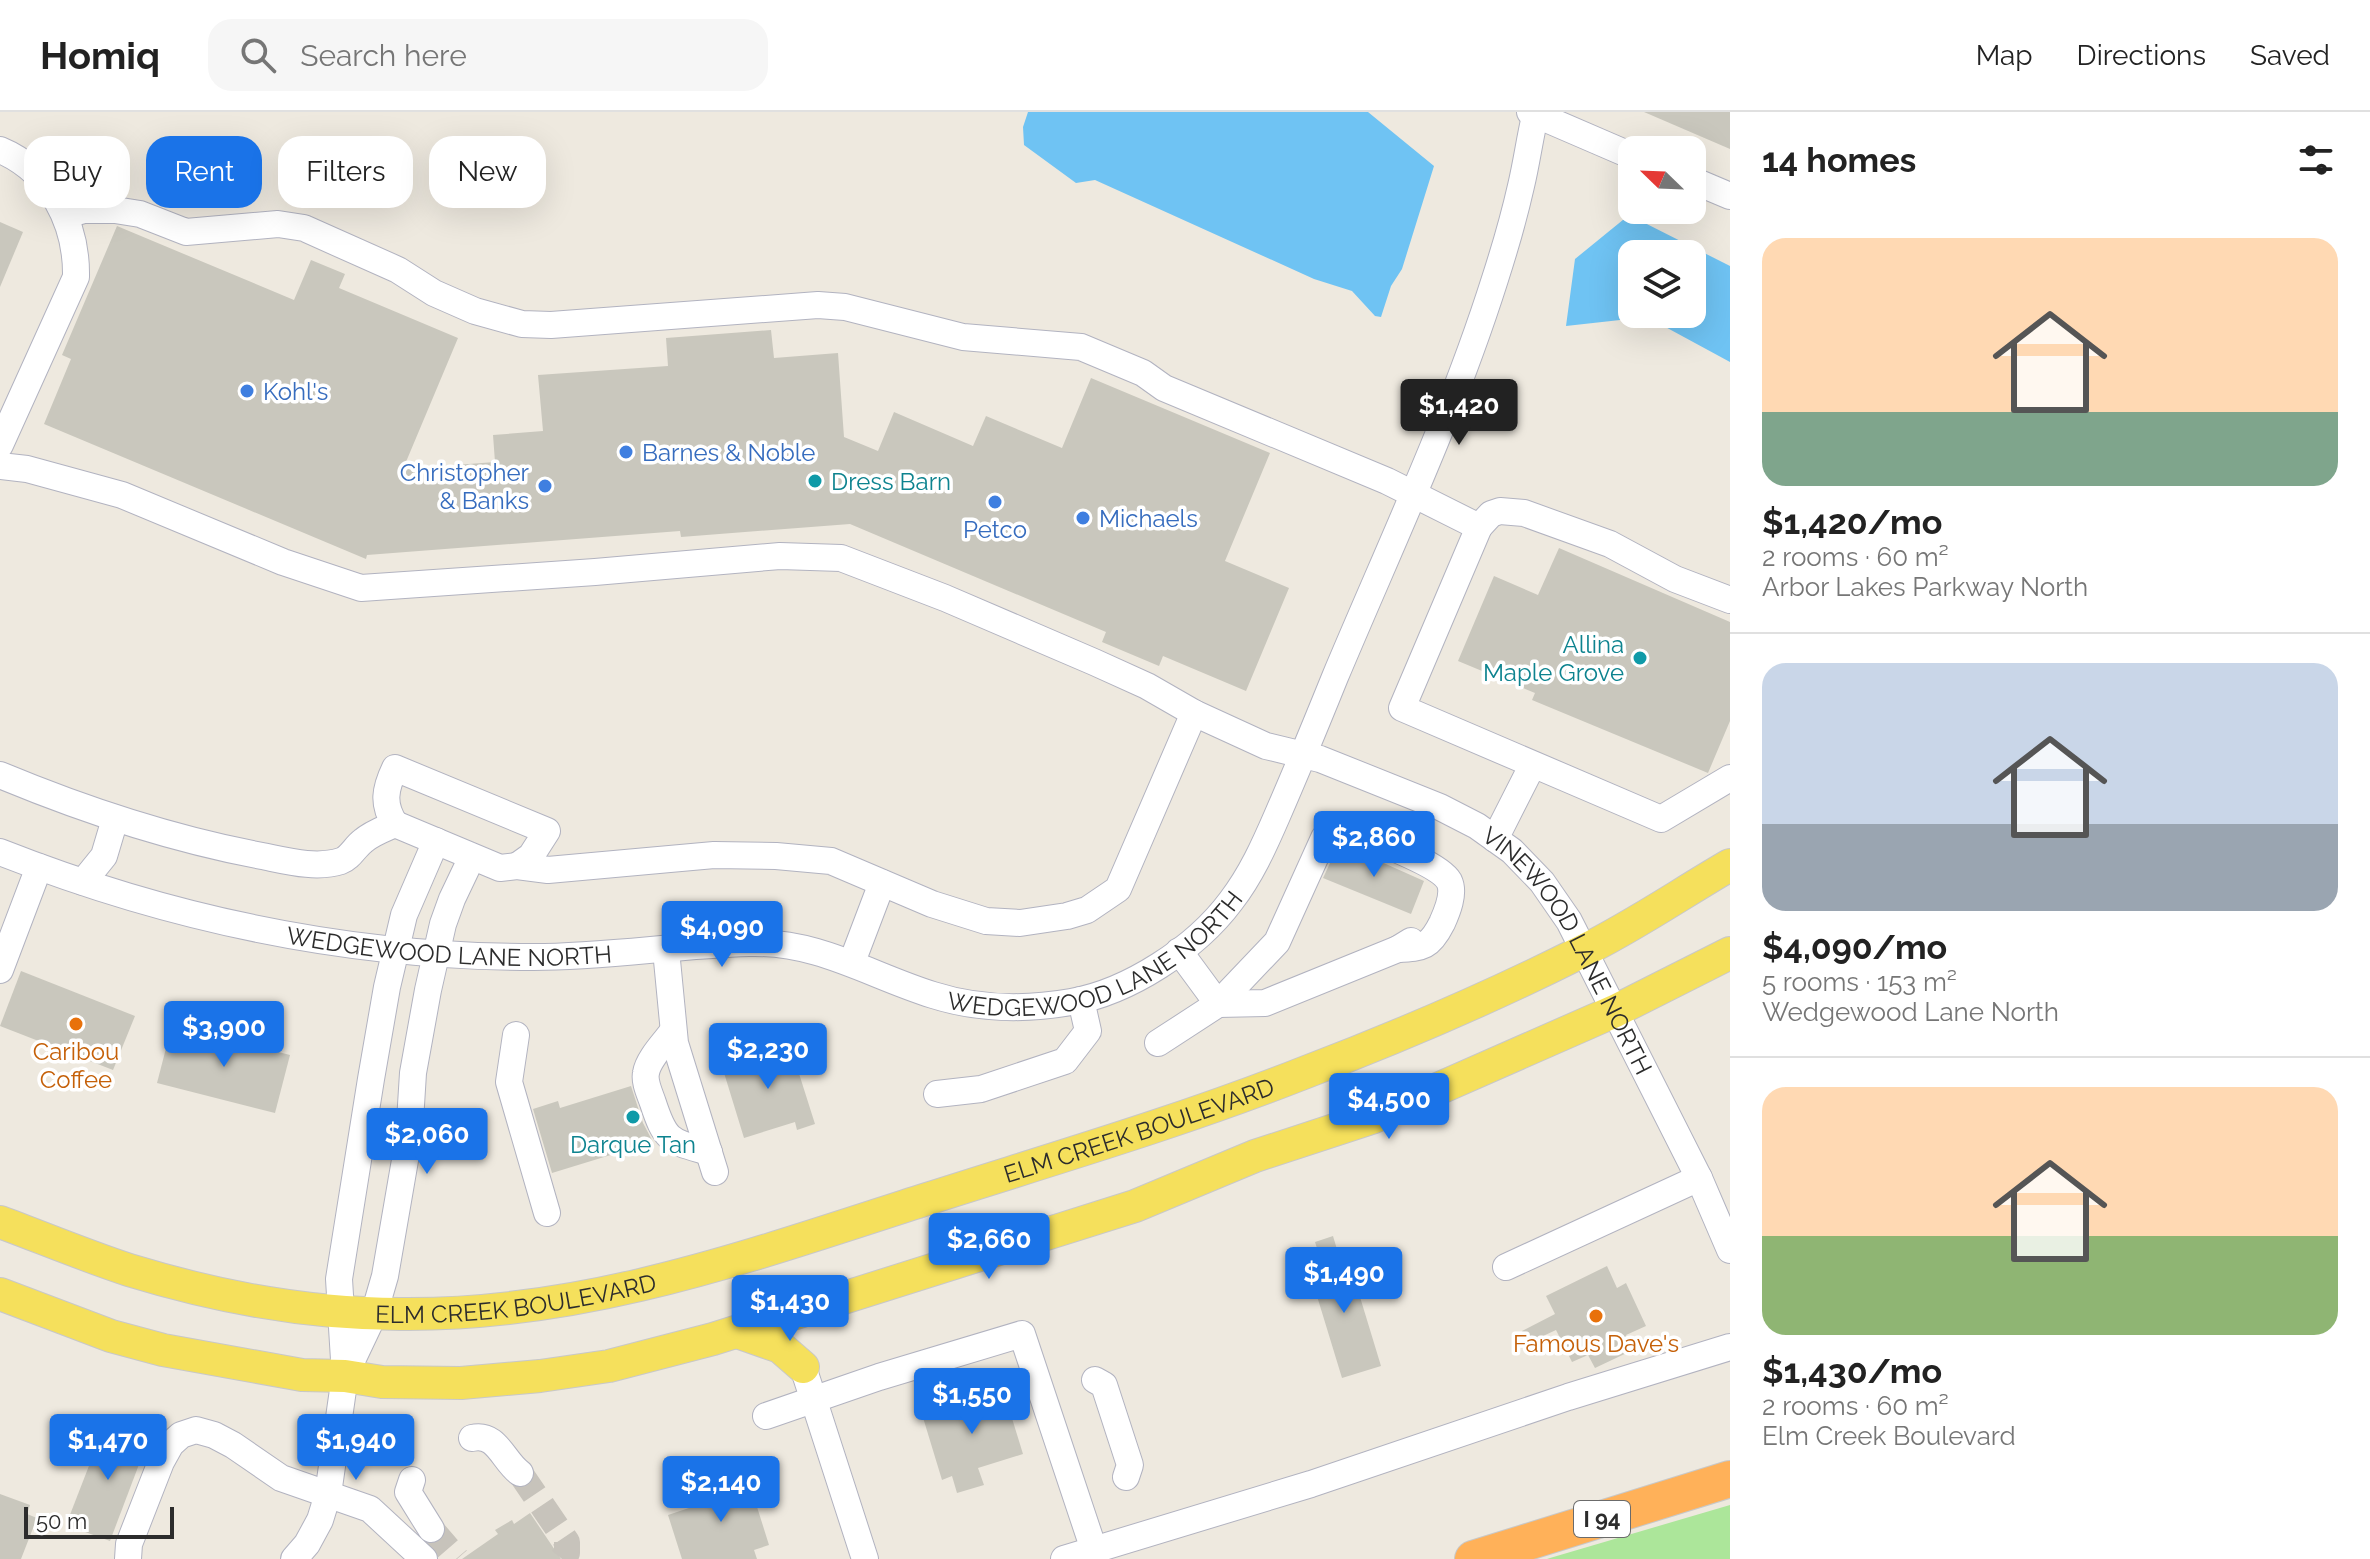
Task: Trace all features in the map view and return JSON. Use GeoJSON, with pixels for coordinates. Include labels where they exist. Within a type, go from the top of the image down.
{"type":"FeatureCollection","features":[{"type":"Feature","properties":{"kind":"highway","name":"I 94"},"geometry":{"type":"LineString","coordinates":[[1473,1559],[1730,1479]]}},
{"type":"Feature","properties":{"kind":"main road","name":"ELM CREEK BOULEVARD"},"geometry":{"type":"LineString","coordinates":[[0,1222],[129,1270],[258,1303],[374,1314],[489,1312],[589,1298],[702,1271],[1083,1150],[1299,1075],[1459,1010],[1584,951],[1730,865]]}},
{"type":"Feature","properties":{"kind":"main road"},"geometry":{"type":"LineString","coordinates":[[0,1294],[111,1336],[163,1350],[288,1373],[345,1376],[382,1382],[461,1383],[609,1366],[737,1332],[1135,1206],[1255,1156],[1374,1117],[1615,1011],[1730,953]]}},
{"type":"Feature","properties":{"kind":"main road"},"geometry":{"type":"LineString","coordinates":[[803,1367],[806,1334],[827,1303]]}},
{"type":"Feature","properties":{"kind":"main road"},"geometry":{"type":"LineString","coordinates":[[737,1332],[780,1347],[803,1367]]}},
{"type":"Feature","properties":{"kind":"street"},"geometry":{"type":"LineString","coordinates":[[1534,112],[1618,150]]}},
{"type":"Feature","properties":{"kind":"street","name":"WEDGEWOOD LANE NORTH"},"geometry":{"type":"LineString","coordinates":[[0,852],[132,899],[237,925],[394,951],[539,957],[761,942],[817,950],[933,995],[980,1006],[1026,1007],[1081,1000],[1126,984],[1179,951],[1216,919],[1256,862],[1455,392],[1495,279],[1522,184],[1534,112]]}},
{"type":"Feature","properties":{"kind":"street"},"geometry":{"type":"LineString","coordinates":[[0,150],[21,158],[36,172],[66,215],[77,254],[76,277],[0,445]]}},
{"type":"Feature","properties":{"kind":"street"},"geometry":{"type":"LineString","coordinates":[[1706,186],[1730,196]]}},
{"type":"Feature","properties":{"kind":"street"},"geometry":{"type":"LineString","coordinates":[[66,215],[84,210],[115,210],[140,214],[186,232],[278,224],[304,228],[398,270],[434,293],[475,311],[522,324],[567,324],[818,305],[845,307],[963,337],[1081,347],[1143,373],[1164,388],[1412,493],[1479,527]]}},
{"type":"Feature","properties":{"kind":"street","name":"VINEWOOD LANE NORTH"},"geometry":{"type":"LineString","coordinates":[[0,466],[27,469],[122,495],[283,562],[361,588],[780,556],[841,558],[1108,668],[1266,746],[1320,759],[1440,807],[1512,851],[1542,882],[1569,921],[1699,1178],[1730,1250]]}},
{"type":"Feature","properties":{"kind":"street"},"geometry":{"type":"LineString","coordinates":[[1730,600],[1675,579],[1610,544],[1524,513],[1500,511],[1491,514],[1479,527],[1402,708],[1661,819],[1730,778]]}},
{"type":"Feature","properties":{"kind":"street"},"geometry":{"type":"LineString","coordinates":[[517,866],[531,856],[547,831],[395,768],[387,784],[385,799],[395,824],[500,868],[517,866],[548,870],[714,855],[831,861],[959,914],[986,921],[1045,921],[1087,910],[1118,889],[1194,713]]}},
{"type":"Feature","properties":{"kind":"street"},"geometry":{"type":"LineString","coordinates":[[1495,839],[1532,766]]}},
{"type":"Feature","properties":{"kind":"street"},"geometry":{"type":"LineString","coordinates":[[0,775],[115,819],[231,850],[320,865],[344,860],[363,840],[395,824]]}},
{"type":"Feature","properties":{"kind":"street"},"geometry":{"type":"LineString","coordinates":[[83,882],[104,856],[115,819]]}},
{"type":"Feature","properties":{"kind":"street"},"geometry":{"type":"LineString","coordinates":[[1158,1043],[1218,1004],[1277,942],[1324,838],[1331,829],[1344,828],[1435,867],[1449,882],[1451,896],[1434,939],[1421,948],[1398,949],[1265,1003],[1218,1004]]}},
{"type":"Feature","properties":{"kind":"street"},"geometry":{"type":"LineString","coordinates":[[294,1559],[307,1544],[320,1520],[328,1494],[345,1376],[339,1279],[394,951],[404,915],[436,841]]}},
{"type":"Feature","properties":{"kind":"street"},"geometry":{"type":"LineString","coordinates":[[345,1376],[374,1314],[385,1276],[406,1152],[413,1073],[436,954],[452,899],[472,857]]}},
{"type":"Feature","properties":{"kind":"street"},"geometry":{"type":"LineString","coordinates":[[0,970],[39,867]]}},
{"type":"Feature","properties":{"kind":"street"},"geometry":{"type":"LineString","coordinates":[[852,962],[882,883]]}},
{"type":"Feature","properties":{"kind":"street"},"geometry":{"type":"LineString","coordinates":[[666,950],[673,1031],[712,1162],[664,1133],[646,1082],[649,1065],[673,1031]]}},
{"type":"Feature","properties":{"kind":"street"},"geometry":{"type":"LineString","coordinates":[[1179,951],[1218,1004]]}},
{"type":"Feature","properties":{"kind":"street"},"geometry":{"type":"LineString","coordinates":[[937,1094],[981,1089],[1065,1061],[1088,1031],[1081,1000]]}},
{"type":"Feature","properties":{"kind":"street"},"geometry":{"type":"LineString","coordinates":[[516,1035],[509,1082],[547,1213]]}},
{"type":"Feature","properties":{"kind":"street"},"geometry":{"type":"LineString","coordinates":[[1506,1267],[1699,1178]]}},
{"type":"Feature","properties":{"kind":"street"},"geometry":{"type":"LineString","coordinates":[[766,1416],[879,1377],[1022,1334],[1094,1550]]}},
{"type":"Feature","properties":{"kind":"street"},"geometry":{"type":"LineString","coordinates":[[1064,1559],[1311,1484],[1568,1397],[1730,1347]]}},
{"type":"Feature","properties":{"kind":"street"},"geometry":{"type":"LineString","coordinates":[[803,1367],[865,1559]]}},
{"type":"Feature","properties":{"kind":"street"},"geometry":{"type":"LineString","coordinates":[[1095,1380],[1104,1385],[1130,1465],[1126,1477]]}},
{"type":"Feature","properties":{"kind":"street"},"geometry":{"type":"LineString","coordinates":[[128,1559],[129,1544],[161,1462],[171,1444],[181,1435],[196,1430],[214,1435],[281,1478],[370,1509],[413,1555],[438,1527],[411,1501],[408,1492],[412,1480]]}},
{"type":"Feature","properties":{"kind":"street"},"geometry":{"type":"LineString","coordinates":[[472,1438],[480,1437],[495,1443],[509,1465],[520,1473]]}},
{"type":"Feature","properties":{"kind":"green space"},"geometry":{"type":"Polygon","coordinates":[[[1730,1505],[1730,1559],[1547,1559],[1550,1558],[1730,1505]]]}},
{"type":"Feature","properties":{"kind":"water"},"geometry":{"type":"Polygon","coordinates":[[[1028,112],[1368,112],[1434,166],[1402,269],[1391,286],[1381,317],[1375,316],[1352,291],[1314,279],[1095,180],[1076,183],[1024,145],[1023,127],[1028,112]]]}},
{"type":"Feature","properties":{"kind":"water"},"geometry":{"type":"Polygon","coordinates":[[[1618,224],[1647,224],[1679,240],[1618,240],[1618,320],[1566,326],[1575,259],[1618,224]]]}},
{"type":"Feature","properties":{"kind":"water"},"geometry":{"type":"Polygon","coordinates":[[[1706,254],[1730,266],[1730,362],[1667,328],[1706,328],[1706,254]]]}},
{"type":"Feature","properties":{"kind":"building"},"geometry":{"type":"Polygon","coordinates":[[[1644,112],[1730,112],[1730,149],[1706,136],[1644,112]]]}},
{"type":"Feature","properties":{"kind":"building"},"geometry":{"type":"Polygon","coordinates":[[[0,222],[23,232],[0,287],[0,222]]]}},
{"type":"Feature","properties":{"kind":"building"},"geometry":{"type":"Polygon","coordinates":[[[117,226],[294,300],[311,260],[345,274],[339,288],[458,338],[403,469],[495,462],[493,435],[543,431],[538,375],[668,366],[666,338],[771,330],[774,358],[838,353],[844,437],[878,451],[894,412],[973,446],[986,416],[1062,448],[1091,378],[1270,453],[1225,561],[1289,588],[1246,691],[1163,656],[1159,666],[1102,642],[1106,632],[850,524],[681,537],[680,531],[367,555],[366,559],[44,424],[71,359],[62,355],[117,226]]]}},
{"type":"Feature","properties":{"kind":"building","name":"Allina Maple Grove"},"geometry":{"type":"Polygon","coordinates":[[[1559,548],[1730,622],[1730,721],[1708,773],[1532,700],[1535,693],[1458,661],[1494,576],[1538,595],[1559,548]]]}},
{"type":"Feature","properties":{"kind":"building"},"geometry":{"type":"Polygon","coordinates":[[[1341,844],[1424,881],[1411,914],[1323,878],[1341,844]]]}},
{"type":"Feature","properties":{"kind":"building"},"geometry":{"type":"Polygon","coordinates":[[[21,971],[135,1016],[113,1070],[0,1026],[21,971]]]}},
{"type":"Feature","properties":{"kind":"building"},"geometry":{"type":"Polygon","coordinates":[[[172,1025],[290,1055],[275,1113],[157,1083],[172,1025]]]}},
{"type":"Feature","properties":{"kind":"building"},"geometry":{"type":"Polygon","coordinates":[[[789,1042],[815,1124],[797,1130],[795,1122],[744,1138],[721,1063],[789,1042]]]}},
{"type":"Feature","properties":{"kind":"building"},"geometry":{"type":"Polygon","coordinates":[[[631,1086],[653,1142],[552,1173],[533,1109],[558,1101],[560,1108],[631,1086]]]}},
{"type":"Feature","properties":{"kind":"building"},"geometry":{"type":"Polygon","coordinates":[[[1333,1236],[1345,1276],[1353,1274],[1381,1366],[1342,1378],[1313,1283],[1327,1279],[1315,1242],[1333,1236]]]}},
{"type":"Feature","properties":{"kind":"building","name":"Famous Dave's"},"geometry":{"type":"Polygon","coordinates":[[[1607,1266],[1617,1288],[1626,1283],[1646,1326],[1626,1335],[1633,1350],[1595,1368],[1588,1355],[1572,1362],[1556,1330],[1528,1343],[1522,1331],[1555,1314],[1546,1296],[1607,1266]]]}},
{"type":"Feature","properties":{"kind":"building"},"geometry":{"type":"Polygon","coordinates":[[[1002,1386],[1023,1454],[978,1468],[984,1485],[957,1493],[952,1476],[942,1480],[921,1411],[1002,1386]]]}},
{"type":"Feature","properties":{"kind":"building"},"geometry":{"type":"Polygon","coordinates":[[[106,1422],[149,1438],[110,1541],[66,1525],[106,1422]]]}},
{"type":"Feature","properties":{"kind":"building"},"geometry":{"type":"Polygon","coordinates":[[[747,1475],[769,1545],[754,1550],[757,1559],[682,1559],[668,1515],[707,1502],[703,1489],[747,1475]]]}},
{"type":"Feature","properties":{"kind":"building"},"geometry":{"type":"Polygon","coordinates":[[[0,1494],[30,1505],[27,1514],[37,1518],[21,1559],[0,1559],[0,1494]]]}},
{"type":"Feature","properties":{"kind":"building"},"geometry":{"type":"Polygon","coordinates":[[[530,1513],[561,1559],[462,1559],[498,1534],[495,1530],[512,1520],[514,1524],[530,1513]]]}},
{"type":"Feature","properties":{"kind":"tunnel"},"geometry":{"type":"LineString","coordinates":[[520,1473],[567,1542],[567,1553],[562,1559]]}},
{"type":"Feature","properties":{"kind":"tunnel"},"geometry":{"type":"LineString","coordinates":[[431,1529],[457,1559]]}},
{"type":"Feature","properties":{"kind":"place","name":"Kohl's"},"geometry":{"type":"Point","coordinates":[247,391]}},
{"type":"Feature","properties":{"kind":"place","name":"Barnes & Noble"},"geometry":{"type":"Point","coordinates":[626,452]}},
{"type":"Feature","properties":{"kind":"place","name":"Dress Barn"},"geometry":{"type":"Point","coordinates":[815,481]}},
{"type":"Feature","properties":{"kind":"place","name":"Christopher & Banks"},"geometry":{"type":"Point","coordinates":[545,486]}},
{"type":"Feature","properties":{"kind":"place","name":"Petco"},"geometry":{"type":"Point","coordinates":[995,502]}},
{"type":"Feature","properties":{"kind":"place","name":"Michaels"},"geometry":{"type":"Point","coordinates":[1083,518]}},
{"type":"Feature","properties":{"kind":"place","name":"Allina Maple Grove"},"geometry":{"type":"Point","coordinates":[1640,658]}},
{"type":"Feature","properties":{"kind":"place","name":"Caribou Coffee"},"geometry":{"type":"Point","coordinates":[76,1024]}},
{"type":"Feature","properties":{"kind":"place","name":"Darque Tan"},"geometry":{"type":"Point","coordinates":[633,1117]}},
{"type":"Feature","properties":{"kind":"place","name":"Famous Dave's"},"geometry":{"type":"Point","coordinates":[1596,1316]}}]}
